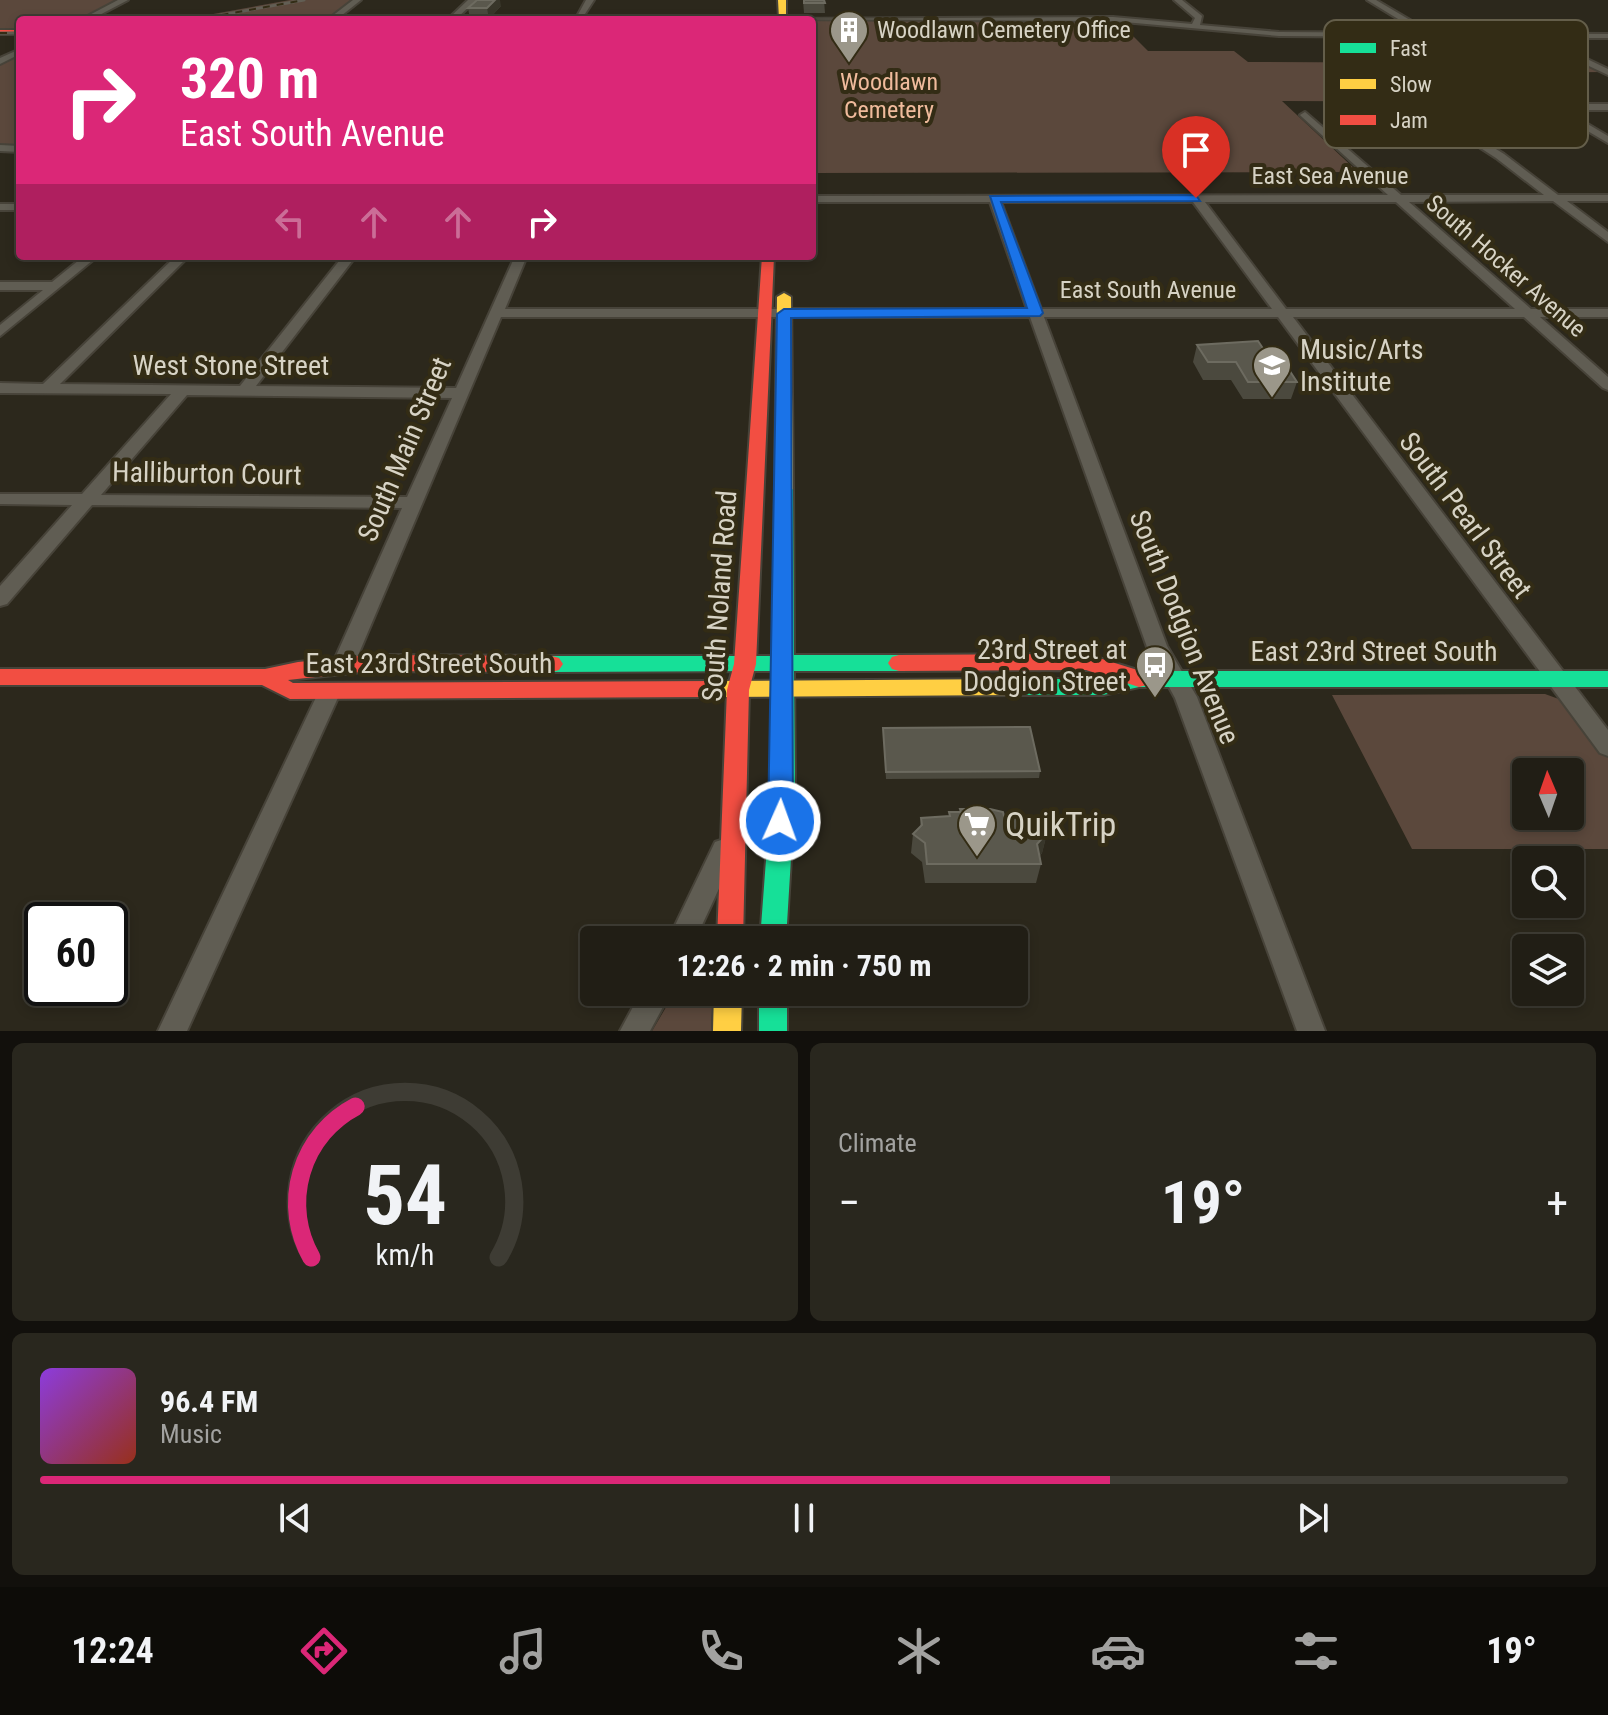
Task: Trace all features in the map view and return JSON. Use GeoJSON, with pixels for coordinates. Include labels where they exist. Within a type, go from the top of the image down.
{"type":"FeatureCollection","features":[{"type":"Feature","properties":{"kind":"main road","name":"South Noland Road"},"geometry":{"type":"LineString","coordinates":[[768,260],[774,314],[783,793],[774,926]]}},
{"type":"Feature","properties":{"kind":"main road","name":"South Noland Road"},"geometry":{"type":"LineString","coordinates":[[731,926],[738,690],[745,664],[774,314],[784,260]]}},
{"type":"Feature","properties":{"kind":"main road","name":"East 23rd Street South"},"geometry":{"type":"LineString","coordinates":[[265,677],[299,668],[343,665],[1086,662],[1139,679]]}},
{"type":"Feature","properties":{"kind":"main road"},"geometry":{"type":"LineString","coordinates":[[0,677],[265,677]]}},
{"type":"Feature","properties":{"kind":"main road","name":"East 23rd Street South"},"geometry":{"type":"LineString","coordinates":[[265,677],[290,691],[1103,687],[1139,679],[1608,679]]}},
{"type":"Feature","properties":{"kind":"main road"},"geometry":{"type":"LineString","coordinates":[[727,1031],[728,1006]]}},
{"type":"Feature","properties":{"kind":"main road"},"geometry":{"type":"LineString","coordinates":[[773,1006],[773,1031]]}},
{"type":"Feature","properties":{"kind":"street"},"geometry":{"type":"LineString","coordinates":[[92,16],[124,0]]}},
{"type":"Feature","properties":{"kind":"street"},"geometry":{"type":"LineString","coordinates":[[336,16],[357,0]]}},
{"type":"Feature","properties":{"kind":"street"},"geometry":{"type":"LineString","coordinates":[[455,16],[472,0]]}},
{"type":"Feature","properties":{"kind":"street"},"geometry":{"type":"LineString","coordinates":[[1178,0],[1199,18],[1195,26]]}},
{"type":"Feature","properties":{"kind":"street"},"geometry":{"type":"LineString","coordinates":[[1371,0],[1405,20]]}},
{"type":"Feature","properties":{"kind":"street"},"geometry":{"type":"LineString","coordinates":[[816,17],[860,14],[1113,19],[1279,34],[1324,34]]}},
{"type":"Feature","properties":{"kind":"street"},"geometry":{"type":"LineString","coordinates":[[1588,62],[1608,72]]}},
{"type":"Feature","properties":{"kind":"street","name":"South Hocker Avenue"},"geometry":{"type":"LineString","coordinates":[[1305,115],[1324,132]]}},
{"type":"Feature","properties":{"kind":"street"},"geometry":{"type":"LineString","coordinates":[[1588,128],[1608,140]]}},
{"type":"Feature","properties":{"kind":"street","name":"South Hocker Avenue"},"geometry":{"type":"LineString","coordinates":[[1341,148],[1608,385]]}},
{"type":"Feature","properties":{"kind":"street"},"geometry":{"type":"LineString","coordinates":[[1488,148],[1608,238]]}},
{"type":"Feature","properties":{"kind":"street","name":"South Dodgion Avenue"},"geometry":{"type":"LineString","coordinates":[[994,198],[1157,647],[1186,697],[1311,1031]]}},
{"type":"Feature","properties":{"kind":"street","name":"South Pearl Street"},"geometry":{"type":"LineString","coordinates":[[1196,198],[1608,747]]}},
{"type":"Feature","properties":{"kind":"street","name":"East Sea Avenue"},"geometry":{"type":"LineString","coordinates":[[816,199],[1608,198]]}},
{"type":"Feature","properties":{"kind":"street"},"geometry":{"type":"LineString","coordinates":[[0,332],[87,260]]}},
{"type":"Feature","properties":{"kind":"street"},"geometry":{"type":"LineString","coordinates":[[46,389],[179,260]]}},
{"type":"Feature","properties":{"kind":"street"},"geometry":{"type":"LineString","coordinates":[[244,391],[347,260]]}},
{"type":"Feature","properties":{"kind":"street","name":"South Main Street"},"geometry":{"type":"LineString","coordinates":[[343,665],[519,260]]}},
{"type":"Feature","properties":{"kind":"street"},"geometry":{"type":"LineString","coordinates":[[0,286],[55,286]]}},
{"type":"Feature","properties":{"kind":"street","name":"East South Avenue"},"geometry":{"type":"LineString","coordinates":[[495,313],[1608,313]]}},
{"type":"Feature","properties":{"kind":"street","name":"West Stone Street"},"geometry":{"type":"LineString","coordinates":[[0,388],[461,393]]}},
{"type":"Feature","properties":{"kind":"street"},"geometry":{"type":"LineString","coordinates":[[0,599],[182,391]]}},
{"type":"Feature","properties":{"kind":"street","name":"Halliburton Court"},"geometry":{"type":"LineString","coordinates":[[0,499],[413,503]]}},
{"type":"Feature","properties":{"kind":"street"},"geometry":{"type":"LineString","coordinates":[[172,1031],[330,691]]}},
{"type":"Feature","properties":{"kind":"street"},"geometry":{"type":"LineString","coordinates":[[687,926],[710,874],[734,834]]}},
{"type":"Feature","properties":{"kind":"street"},"geometry":{"type":"LineString","coordinates":[[634,1031],[649,1006]]}},
{"type":"Feature","properties":{"kind":"green space"},"geometry":{"type":"Polygon","coordinates":[[[0,0],[124,0],[92,16],[16,16],[16,31],[0,31],[0,0]]]}},
{"type":"Feature","properties":{"kind":"green space"},"geometry":{"type":"Polygon","coordinates":[[[290,0],[357,0],[336,16],[202,16],[290,0]]]}},
{"type":"Feature","properties":{"kind":"green space","name":"Woodlawn Cemetery"},"geometry":{"type":"Polygon","coordinates":[[[816,21],[1118,21],[1148,51],[1234,51],[1248,62],[1324,62],[1324,101],[1282,101],[1324,140],[1324,148],[1332,148],[1358,172],[816,173],[816,21]]]}},
{"type":"Feature","properties":{"kind":"green space"},"geometry":{"type":"Polygon","coordinates":[[[16,53],[16,149],[0,148],[0,61],[16,53]]]}},
{"type":"Feature","properties":{"kind":"green space"},"geometry":{"type":"Polygon","coordinates":[[[1588,63],[1606,72],[1588,72],[1588,63]]]}},
{"type":"Feature","properties":{"kind":"green space"},"geometry":{"type":"Polygon","coordinates":[[[1545,694],[1567,702],[1608,757],[1608,849],[1512,846],[1512,849],[1412,849],[1332,695],[1545,694]]]}},
{"type":"Feature","properties":{"kind":"green space"},"geometry":{"type":"Polygon","coordinates":[[[667,1006],[712,1006],[711,1031],[652,1031],[667,1006]]]}},
{"type":"Feature","properties":{"kind":"building"},"geometry":{"type":"Polygon","coordinates":[[[477,0],[495,0],[487,8],[468,8],[477,0]]]}},
{"type":"Feature","properties":{"kind":"building"},"geometry":{"type":"Polygon","coordinates":[[[804,0],[824,0],[825,3],[804,3],[804,0]]]}},
{"type":"Feature","properties":{"kind":"building"},"geometry":{"type":"Polygon","coordinates":[[[1258,341],[1268,356],[1280,356],[1297,382],[1248,382],[1236,362],[1208,362],[1197,345],[1258,341]]]}},
{"type":"Feature","properties":{"kind":"building","name":"QuikTrip"},"geometry":{"type":"Polygon","coordinates":[[[1030,727],[1040,771],[886,772],[883,728],[1030,727]]]}},
{"type":"Feature","properties":{"kind":"building"},"geometry":{"type":"Polygon","coordinates":[[[960,809],[990,809],[1003,812],[1004,816],[1032,818],[1047,833],[1037,844],[1041,864],[927,864],[925,843],[913,834],[922,825],[921,818],[950,816],[949,812],[961,812],[960,809]]]}},
{"type":"Feature","properties":{"kind":"railway"},"geometry":{"type":"LineString","coordinates":[[216,16],[304,0]]}},
{"type":"Feature","properties":{"kind":"railway"},"geometry":{"type":"LineString","coordinates":[[0,33],[16,33]]}},
{"type":"Feature","properties":{"kind":"traffic: fast"},"geometry":{"type":"LineString","coordinates":[[774,926],[783,793],[784,489]]}},
{"type":"Feature","properties":{"kind":"traffic: fast"},"geometry":{"type":"LineString","coordinates":[[552,664],[899,663]]}},
{"type":"Feature","properties":{"kind":"traffic: fast"},"geometry":{"type":"LineString","coordinates":[[1015,687],[1103,687],[1139,679],[1608,679]]}},
{"type":"Feature","properties":{"kind":"traffic: fast"},"geometry":{"type":"LineString","coordinates":[[773,1006],[773,1031]]}},
{"type":"Feature","properties":{"kind":"traffic: slow"},"geometry":{"type":"LineString","coordinates":[[782,0],[783,16]]}},
{"type":"Feature","properties":{"kind":"traffic: slow"},"geometry":{"type":"LineString","coordinates":[[784,297],[784,489]]}},
{"type":"Feature","properties":{"kind":"traffic: slow"},"geometry":{"type":"LineString","coordinates":[[712,689],[1015,687]]}},
{"type":"Feature","properties":{"kind":"traffic: slow"},"geometry":{"type":"LineString","coordinates":[[727,1031],[728,1006]]}},
{"type":"Feature","properties":{"kind":"traffic: jam"},"geometry":{"type":"LineString","coordinates":[[0,32],[16,32]]}},
{"type":"Feature","properties":{"kind":"traffic: jam"},"geometry":{"type":"LineString","coordinates":[[730,926],[738,690],[745,664],[768,260]]}},
{"type":"Feature","properties":{"kind":"traffic: jam"},"geometry":{"type":"LineString","coordinates":[[899,663],[1086,662],[1139,679]]}},
{"type":"Feature","properties":{"kind":"traffic: jam"},"geometry":{"type":"LineString","coordinates":[[0,677],[265,677],[333,665],[370,663],[552,664]]}},
{"type":"Feature","properties":{"kind":"traffic: jam"},"geometry":{"type":"LineString","coordinates":[[265,677],[290,691],[712,689]]}},
{"type":"Feature","properties":{"kind":"place","name":"Woodlawn Cemetery Office"},"geometry":{"type":"Point","coordinates":[849,64]}},
{"type":"Feature","properties":{"kind":"place","name":"Music/Arts Institute"},"geometry":{"type":"Point","coordinates":[1272,399]}},
{"type":"Feature","properties":{"kind":"place","name":"23rd Street at Dodgion Street"},"geometry":{"type":"Point","coordinates":[1155,699]}},
{"type":"Feature","properties":{"kind":"place","name":"QuikTrip"},"geometry":{"type":"Point","coordinates":[977,858]}},
{"type":"Feature","properties":{"kind":"route"},"geometry":{"type":"LineString","coordinates":[[780,821],[783,793],[784,314],[1036,313],[994,198],[1196,198]]}}]}
